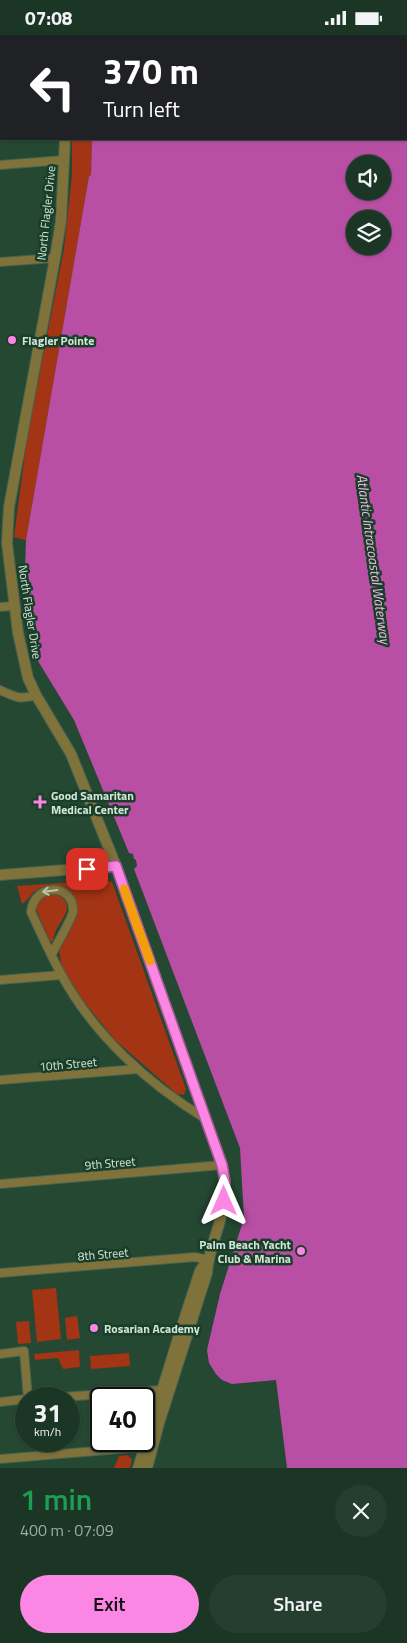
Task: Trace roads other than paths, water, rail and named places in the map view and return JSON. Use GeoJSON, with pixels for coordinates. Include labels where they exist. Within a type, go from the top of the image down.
{"type":"FeatureCollection","features":[{"type":"Feature","properties":{"kind":"street","name":"North Flagler Drive"},"geometry":{"type":"LineString","coordinates":[[65,140],[61,221],[8,507],[4,543],[22,655],[28,678],[70,754],[116,866],[222,1165],[225,1181],[223,1207],[208,1260],[208,1273],[147,1468]]}},
{"type":"Feature","properties":{"kind":"street"},"geometry":{"type":"LineString","coordinates":[[0,165],[64,160]]}},
{"type":"Feature","properties":{"kind":"street"},"geometry":{"type":"LineString","coordinates":[[0,262],[55,258]]}},
{"type":"Feature","properties":{"kind":"street"},"geometry":{"type":"LineString","coordinates":[[0,607],[14,606]]}},
{"type":"Feature","properties":{"kind":"street"},"geometry":{"type":"LineString","coordinates":[[0,690],[20,699],[36,695]]}},
{"type":"Feature","properties":{"kind":"street"},"geometry":{"type":"LineString","coordinates":[[0,875],[116,866]]}},
{"type":"Feature","properties":{"kind":"street"},"geometry":{"type":"LineString","coordinates":[[52,954],[73,913],[72,904],[67,896],[54,889],[44,891],[37,896],[31,912],[61,975],[99,1029],[138,1069],[170,1096],[206,1119]]}},
{"type":"Feature","properties":{"kind":"street"},"geometry":{"type":"LineString","coordinates":[[0,980],[61,975]]}},
{"type":"Feature","properties":{"kind":"street","name":"10th Street"},"geometry":{"type":"LineString","coordinates":[[0,1080],[138,1069]]}},
{"type":"Feature","properties":{"kind":"street","name":"9th Street"},"geometry":{"type":"LineString","coordinates":[[0,1184],[222,1165]]}},
{"type":"Feature","properties":{"kind":"street","name":"8th Street"},"geometry":{"type":"LineString","coordinates":[[0,1273],[195,1257],[208,1260]]}},
{"type":"Feature","properties":{"kind":"street","name":"North Flagler Drive"},"geometry":{"type":"LineString","coordinates":[[155,1412],[200,1271],[208,1260]]}},
{"type":"Feature","properties":{"kind":"street"},"geometry":{"type":"LineString","coordinates":[[0,1354],[24,1351],[26,1387]]}},
{"type":"Feature","properties":{"kind":"street"},"geometry":{"type":"LineString","coordinates":[[80,1396],[162,1390]]}},
{"type":"Feature","properties":{"kind":"street"},"geometry":{"type":"LineString","coordinates":[[0,1402],[15,1400]]}},
{"type":"Feature","properties":{"kind":"street"},"geometry":{"type":"LineString","coordinates":[[0,1459],[90,1452]]}},
{"type":"Feature","properties":{"kind":"street","name":"North Flagler Drive"},"geometry":{"type":"LineString","coordinates":[[138,1468],[143,1452]]}},
{"type":"Feature","properties":{"kind":"water","name":"Atlantic Intracoastal Waterway"},"geometry":{"type":"Polygon","coordinates":[[[92,140],[407,140],[407,1468],[287,1468],[276,1380],[232,1384],[222,1380],[209,1363],[207,1350],[220,1294],[244,1218],[240,1148],[134,869],[137,866],[136,860],[133,854],[129,853],[74,720],[35,656],[25,569],[26,540],[89,176],[91,175],[92,140]]]}},
{"type":"Feature","properties":{"kind":"place","name":"Flagler Pointe"},"geometry":{"type":"Point","coordinates":[12,340]}},
{"type":"Feature","properties":{"kind":"place","name":"Good Samaritan Medical Center"},"geometry":{"type":"Point","coordinates":[40,802]}},
{"type":"Feature","properties":{"kind":"place","name":"Palm Beach Yacht Club & Marina"},"geometry":{"type":"Point","coordinates":[301,1251]}},
{"type":"Feature","properties":{"kind":"place","name":"Rosarian Academy"},"geometry":{"type":"Point","coordinates":[94,1328]}}]}
